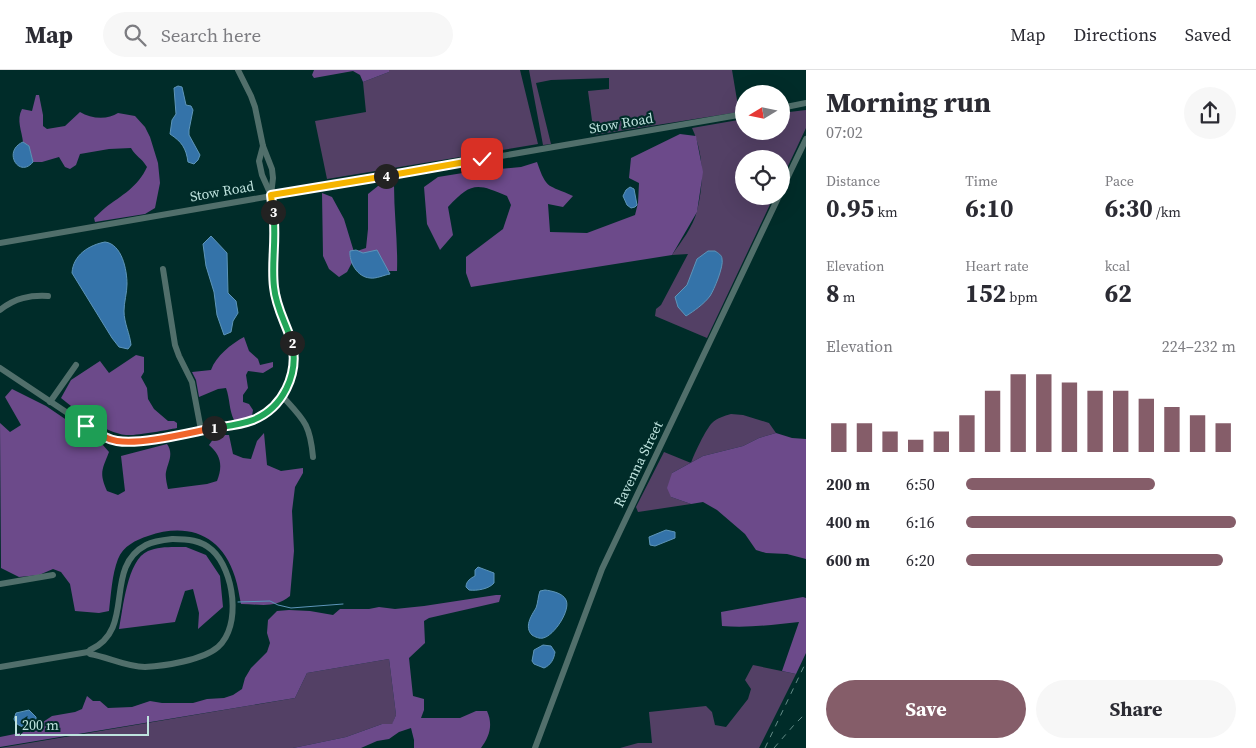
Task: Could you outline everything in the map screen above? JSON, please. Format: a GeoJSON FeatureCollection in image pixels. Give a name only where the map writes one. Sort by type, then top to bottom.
{"type":"FeatureCollection","features":[{"type":"Feature","properties":{"kind":"street"},"geometry":{"type":"LineString","coordinates":[[238,70],[255,107],[263,146],[272,169],[274,178],[271,195]]}},
{"type":"Feature","properties":{"kind":"street"},"geometry":{"type":"LineString","coordinates":[[790,107],[806,104]]}},
{"type":"Feature","properties":{"kind":"street","name":"Stow Road"},"geometry":{"type":"LineString","coordinates":[[0,242],[735,116]]}},
{"type":"Feature","properties":{"kind":"street"},"geometry":{"type":"LineString","coordinates":[[790,172],[806,139]]}},
{"type":"Feature","properties":{"kind":"street"},"geometry":{"type":"LineString","coordinates":[[0,368],[101,435],[117,441],[141,441],[237,425],[265,414],[282,397],[292,374],[294,354],[290,338],[278,310],[274,288],[273,262],[276,230],[271,195],[262,175],[260,161],[263,146]]}},
{"type":"Feature","properties":{"kind":"street","name":"Ravenna Street"},"geometry":{"type":"LineString","coordinates":[[535,748],[602,569],[775,205]]}},
{"type":"Feature","properties":{"kind":"street"},"geometry":{"type":"LineString","coordinates":[[163,269],[175,344],[178,356],[192,382],[201,430]]}},
{"type":"Feature","properties":{"kind":"street"},"geometry":{"type":"LineString","coordinates":[[0,310],[17,299],[33,295],[48,296]]}},
{"type":"Feature","properties":{"kind":"street"},"geometry":{"type":"LineString","coordinates":[[50,402],[76,365]]}},
{"type":"Feature","properties":{"kind":"street"},"geometry":{"type":"LineString","coordinates":[[282,397],[302,417],[308,431],[313,457]]}},
{"type":"Feature","properties":{"kind":"street"},"geometry":{"type":"LineString","coordinates":[[0,667],[88,652],[105,640],[113,628],[117,614],[123,574],[140,549],[154,542],[185,539],[204,544],[218,556],[228,578],[232,615],[231,625],[227,634],[216,648],[206,655],[195,659],[146,666],[126,664],[88,652]]}},
{"type":"Feature","properties":{"kind":"street"},"geometry":{"type":"LineString","coordinates":[[0,584],[53,575]]}},
{"type":"Feature","properties":{"kind":"shaded area"},"geometry":{"type":"Polygon","coordinates":[[[314,70],[389,70],[389,72],[363,82],[360,75],[353,71],[314,78],[312,75],[314,70]]]}},
{"type":"Feature","properties":{"kind":"shaded area"},"geometry":{"type":"Polygon","coordinates":[[[389,70],[520,70],[538,144],[327,179],[315,121],[366,112],[363,82],[389,72],[389,70]]]}},
{"type":"Feature","properties":{"kind":"shaded area"},"geometry":{"type":"Polygon","coordinates":[[[529,70],[732,70],[735,88],[735,113],[594,135],[588,91],[609,89],[609,78],[551,80],[536,83],[551,144],[543,145],[529,70]]]}},
{"type":"Feature","properties":{"kind":"shaded area"},"geometry":{"type":"Polygon","coordinates":[[[36,95],[39,95],[43,126],[47,129],[65,126],[80,112],[99,118],[109,117],[118,113],[135,116],[145,127],[150,137],[158,163],[160,183],[155,208],[145,214],[95,222],[94,218],[134,185],[147,167],[131,148],[109,149],[80,154],[76,165],[70,169],[65,167],[59,157],[42,162],[33,162],[29,146],[23,142],[19,117],[22,109],[32,111],[36,95]]]}},
{"type":"Feature","properties":{"kind":"shaded area"},"geometry":{"type":"Polygon","coordinates":[[[806,110],[806,128],[790,162],[790,150],[735,150],[735,205],[770,205],[707,338],[655,316],[656,309],[661,305],[688,254],[672,255],[693,223],[699,201],[702,169],[699,148],[692,128],[735,121],[735,140],[790,140],[790,112],[806,110]]]}},
{"type":"Feature","properties":{"kind":"shaded area"},"geometry":{"type":"Polygon","coordinates":[[[680,134],[696,136],[703,172],[697,212],[672,255],[471,287],[466,273],[466,257],[503,229],[511,205],[507,196],[481,187],[469,189],[463,193],[448,207],[453,235],[440,250],[427,224],[424,187],[438,177],[521,167],[537,162],[543,178],[549,185],[573,196],[563,207],[548,204],[550,232],[587,233],[635,215],[639,183],[629,178],[631,158],[680,134]]]}},
{"type":"Feature","properties":{"kind":"shaded area"},"geometry":{"type":"Polygon","coordinates":[[[385,183],[394,185],[397,271],[388,271],[355,257],[347,272],[339,277],[329,269],[323,256],[322,193],[332,197],[344,219],[354,252],[366,248],[368,194],[385,183]]]}},
{"type":"Feature","properties":{"kind":"shaded area"},"geometry":{"type":"Polygon","coordinates":[[[244,337],[249,351],[258,359],[260,365],[273,362],[273,367],[263,373],[248,371],[246,375],[248,388],[243,395],[243,402],[249,404],[253,410],[252,416],[243,420],[234,420],[226,388],[218,389],[199,397],[196,380],[192,372],[211,370],[216,360],[225,351],[244,337]]]}},
{"type":"Feature","properties":{"kind":"shaded area"},"geometry":{"type":"Polygon","coordinates":[[[136,355],[144,357],[144,372],[141,377],[147,388],[148,399],[154,409],[168,421],[177,423],[177,428],[136,435],[118,433],[100,426],[61,398],[71,380],[100,361],[109,373],[136,355]]]}},
{"type":"Feature","properties":{"kind":"shaded area"},"geometry":{"type":"Polygon","coordinates":[[[12,389],[46,406],[102,444],[109,452],[102,472],[103,480],[107,491],[118,495],[125,491],[121,456],[167,444],[170,451],[166,474],[168,489],[207,484],[217,481],[220,470],[220,461],[209,445],[216,435],[229,435],[233,454],[251,459],[257,441],[264,433],[267,465],[281,471],[303,468],[303,473],[295,487],[292,511],[294,551],[290,596],[278,603],[272,604],[241,604],[235,577],[222,551],[202,536],[190,532],[163,532],[148,536],[130,544],[123,550],[116,565],[109,611],[99,613],[75,611],[70,584],[61,572],[53,569],[39,575],[19,577],[1,568],[0,423],[10,432],[21,425],[5,397],[12,389]]]}},
{"type":"Feature","properties":{"kind":"shaded area"},"geometry":{"type":"Polygon","coordinates":[[[731,414],[743,415],[769,423],[776,433],[759,438],[743,446],[703,456],[691,462],[709,426],[723,416],[731,414]]]}},
{"type":"Feature","properties":{"kind":"shaded area"},"geometry":{"type":"Polygon","coordinates":[[[776,433],[792,438],[806,439],[806,559],[787,554],[766,553],[756,550],[745,534],[717,510],[703,502],[691,504],[671,497],[667,488],[672,473],[703,456],[743,446],[759,438],[776,433]]]}},
{"type":"Feature","properties":{"kind":"shaded area"},"geometry":{"type":"Polygon","coordinates":[[[664,452],[691,463],[672,473],[671,497],[691,504],[638,512],[636,507],[664,452]]]}},
{"type":"Feature","properties":{"kind":"shaded area"},"geometry":{"type":"Polygon","coordinates":[[[186,547],[206,555],[220,576],[223,607],[198,629],[199,613],[193,589],[185,591],[175,622],[119,629],[127,586],[135,564],[141,556],[157,548],[186,547]]]}},
{"type":"Feature","properties":{"kind":"shaded area"},"geometry":{"type":"Polygon","coordinates":[[[501,595],[499,602],[429,618],[424,621],[425,643],[409,658],[413,696],[424,699],[424,710],[421,718],[460,718],[476,711],[487,711],[490,730],[481,748],[414,748],[411,728],[399,732],[389,739],[377,741],[361,748],[293,748],[346,737],[382,724],[392,724],[396,715],[389,659],[307,673],[295,698],[0,747],[0,737],[20,733],[52,716],[82,709],[87,696],[93,701],[100,701],[108,708],[132,707],[150,701],[193,703],[233,695],[242,689],[245,678],[251,668],[267,652],[270,643],[267,633],[268,620],[277,611],[310,611],[333,615],[340,609],[379,607],[395,609],[501,595]]]}},
{"type":"Feature","properties":{"kind":"shaded area"},"geometry":{"type":"Polygon","coordinates":[[[806,598],[806,653],[796,674],[782,671],[799,622],[732,627],[722,626],[721,612],[806,598]]]}},
{"type":"Feature","properties":{"kind":"shaded area"},"geometry":{"type":"Polygon","coordinates":[[[389,659],[396,715],[392,725],[382,724],[346,737],[293,748],[0,748],[295,698],[307,673],[389,659]]]}},
{"type":"Feature","properties":{"kind":"shaded area"},"geometry":{"type":"Polygon","coordinates":[[[753,665],[796,674],[759,748],[620,748],[638,743],[652,743],[649,712],[706,706],[712,712],[715,725],[726,727],[748,699],[751,689],[745,680],[753,665]]]}},
{"type":"Feature","properties":{"kind":"water"},"geometry":{"type":"Polygon","coordinates":[[[182,87],[186,105],[191,106],[193,110],[189,135],[200,155],[194,164],[188,162],[183,146],[170,134],[172,120],[176,114],[174,88],[182,87]]]}},
{"type":"Feature","properties":{"kind":"water"},"geometry":{"type":"Polygon","coordinates":[[[23,142],[29,146],[33,162],[23,167],[18,166],[13,157],[17,146],[23,142]]]}},
{"type":"Feature","properties":{"kind":"water"},"geometry":{"type":"Polygon","coordinates":[[[630,187],[634,189],[637,205],[631,208],[627,205],[623,196],[630,187]]]}},
{"type":"Feature","properties":{"kind":"water"},"geometry":{"type":"Polygon","coordinates":[[[211,236],[227,253],[228,293],[236,301],[238,313],[233,321],[231,332],[224,335],[217,315],[214,292],[206,266],[203,244],[211,236]]]}},
{"type":"Feature","properties":{"kind":"water"},"geometry":{"type":"Polygon","coordinates":[[[105,242],[116,247],[125,265],[127,284],[124,315],[131,345],[128,349],[119,347],[112,338],[72,273],[75,261],[83,252],[88,248],[105,242]]]}},
{"type":"Feature","properties":{"kind":"water"},"geometry":{"type":"Polygon","coordinates":[[[356,250],[363,253],[377,250],[390,274],[372,278],[361,275],[355,268],[350,255],[350,251],[356,250]]]}},
{"type":"Feature","properties":{"kind":"water"},"geometry":{"type":"Polygon","coordinates":[[[708,251],[715,251],[720,254],[722,267],[708,299],[686,316],[678,307],[675,297],[687,285],[697,259],[708,251]]]}},
{"type":"Feature","properties":{"kind":"water"},"geometry":{"type":"Polygon","coordinates":[[[666,530],[675,532],[675,538],[655,546],[650,545],[649,537],[666,530]]]}},
{"type":"Feature","properties":{"kind":"water"},"geometry":{"type":"Polygon","coordinates":[[[478,567],[494,573],[494,583],[483,589],[469,590],[466,587],[467,583],[475,576],[475,570],[478,567]]]}},
{"type":"Feature","properties":{"kind":"water"},"geometry":{"type":"Polygon","coordinates":[[[545,590],[560,594],[567,604],[564,616],[556,628],[552,633],[540,638],[532,635],[528,625],[536,608],[540,591],[545,590]]]}},
{"type":"Feature","properties":{"kind":"water"},"geometry":{"type":"Polygon","coordinates":[[[543,645],[551,646],[555,652],[552,662],[544,668],[534,664],[532,661],[534,650],[543,645]]]}},
{"type":"Feature","properties":{"kind":"water"},"geometry":{"type":"Polygon","coordinates":[[[29,710],[36,717],[36,724],[27,727],[18,725],[14,719],[16,713],[29,710]]]}},
{"type":"Feature","properties":{"kind":"waterway"},"geometry":{"type":"LineString","coordinates":[[238,602],[270,601],[291,608],[343,604]]}},
{"type":"Feature","properties":{"kind":"railway"},"geometry":{"type":"LineString","coordinates":[[765,748],[806,662]]}},
{"type":"Feature","properties":{"kind":"railway"},"geometry":{"type":"LineString","coordinates":[[774,748],[806,713]]}},
{"type":"Feature","properties":{"kind":"route"},"geometry":{"type":"LineString","coordinates":[[86,426],[106,438],[131,442],[237,425],[265,414],[282,397],[289,383],[294,362],[292,345],[278,310],[274,288],[273,262],[276,230],[271,195],[482,159]]}}]}
